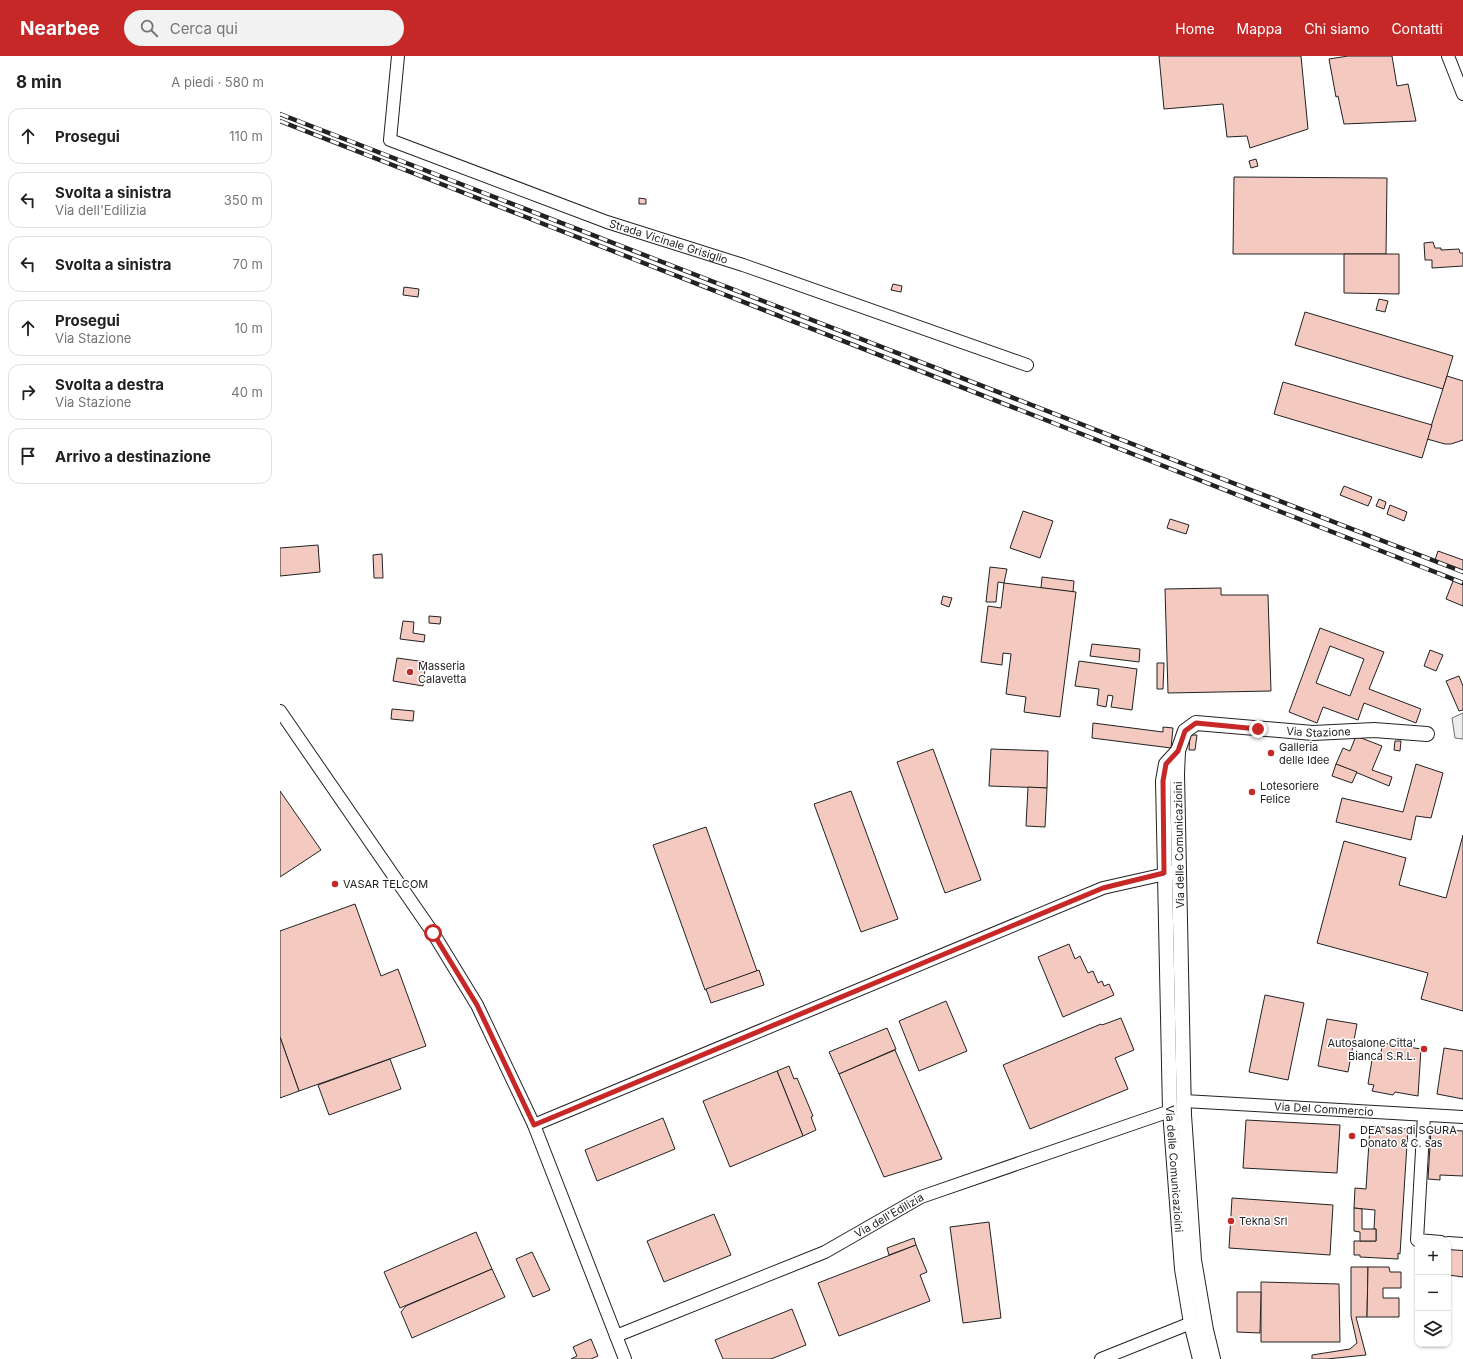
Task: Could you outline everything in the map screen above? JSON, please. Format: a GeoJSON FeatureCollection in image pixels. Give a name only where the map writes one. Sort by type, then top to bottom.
{"type":"FeatureCollection","features":[{"type":"Feature","properties":{"kind":"street","name":"Strada Vicinale Grisiglio"},"geometry":{"type":"LineString","coordinates":[[398,56],[390,140],[607,222],[743,265],[1027,365]]}},
{"type":"Feature","properties":{"kind":"street"},"geometry":{"type":"LineString","coordinates":[[1448,56],[1463,94]]}},
{"type":"Feature","properties":{"kind":"street"},"geometry":{"type":"LineString","coordinates":[[280,711],[433,933],[477,1005],[534,1125],[626,1359]]}},
{"type":"Feature","properties":{"kind":"street","name":"Via Stazione"},"geometry":{"type":"LineString","coordinates":[[1178,751],[1185,731],[1196,723],[1313,733],[1374,730],[1427,734]]}},
{"type":"Feature","properties":{"kind":"street","name":"Via delle Comunicazioini"},"geometry":{"type":"LineString","coordinates":[[1178,751],[1177,774],[1184,1100],[1194,1260],[1206,1330],[1213,1359]]}},
{"type":"Feature","properties":{"kind":"street","name":"Via delle Comunicazioini"},"geometry":{"type":"LineString","coordinates":[[1178,751],[1166,764],[1163,781],[1170,1111],[1182,1269],[1191,1323],[1200,1359]]}},
{"type":"Feature","properties":{"kind":"street"},"geometry":{"type":"LineString","coordinates":[[534,1125],[1103,888],[1164,873],[1179,871]]}},
{"type":"Feature","properties":{"kind":"street","name":"Via Del Commercio"},"geometry":{"type":"LineString","coordinates":[[1184,1100],[1463,1117]]}},
{"type":"Feature","properties":{"kind":"street","name":"Via dell'Edilizia"},"geometry":{"type":"LineString","coordinates":[[616,1336],[825,1252],[921,1197],[1170,1111]]}},
{"type":"Feature","properties":{"kind":"street"},"geometry":{"type":"LineString","coordinates":[[1417,1239],[1424,1115]]}},
{"type":"Feature","properties":{"kind":"street"},"geometry":{"type":"LineString","coordinates":[[1451,1242],[1463,1244]]}},
{"type":"Feature","properties":{"kind":"street"},"geometry":{"type":"LineString","coordinates":[[1101,1359],[1191,1323]]}},
{"type":"Feature","properties":{"kind":"shaded area"},"geometry":{"type":"Polygon","coordinates":[[[1463,713],[1463,739],[1455,738],[1452,718],[1463,713]]]}},
{"type":"Feature","properties":{"kind":"building"},"geometry":{"type":"Polygon","coordinates":[[[1159,56],[1301,56],[1308,129],[1250,148],[1247,136],[1227,137],[1223,104],[1164,109],[1159,56]]]}},
{"type":"Feature","properties":{"kind":"building"},"geometry":{"type":"Polygon","coordinates":[[[1348,56],[1392,56],[1397,86],[1408,84],[1416,121],[1344,124],[1338,96],[1336,97],[1329,59],[1348,56]]]}},
{"type":"Feature","properties":{"kind":"building"},"geometry":{"type":"Polygon","coordinates":[[[1256,159],[1258,166],[1251,168],[1249,161],[1256,159]]]}},
{"type":"Feature","properties":{"kind":"building"},"geometry":{"type":"Polygon","coordinates":[[[1234,177],[1387,178],[1386,254],[1233,254],[1234,177]]]}},
{"type":"Feature","properties":{"kind":"building"},"geometry":{"type":"Polygon","coordinates":[[[639,198],[646,199],[646,204],[639,204],[639,198]]]}},
{"type":"Feature","properties":{"kind":"building"},"geometry":{"type":"Polygon","coordinates":[[[1433,242],[1435,248],[1441,248],[1441,250],[1459,249],[1460,253],[1463,253],[1463,266],[1432,268],[1432,260],[1425,260],[1424,243],[1433,242]]]}},
{"type":"Feature","properties":{"kind":"building"},"geometry":{"type":"Polygon","coordinates":[[[1344,254],[1399,254],[1399,294],[1344,293],[1344,254]]]}},
{"type":"Feature","properties":{"kind":"building"},"geometry":{"type":"Polygon","coordinates":[[[893,284],[902,286],[901,292],[891,290],[893,284]]]}},
{"type":"Feature","properties":{"kind":"building"},"geometry":{"type":"Polygon","coordinates":[[[404,287],[419,289],[418,297],[403,295],[404,287]]]}},
{"type":"Feature","properties":{"kind":"building"},"geometry":{"type":"Polygon","coordinates":[[[1379,299],[1388,301],[1385,312],[1376,310],[1379,299]]]}},
{"type":"Feature","properties":{"kind":"building"},"geometry":{"type":"Polygon","coordinates":[[[1305,312],[1453,356],[1443,389],[1295,345],[1305,312]]]}},
{"type":"Feature","properties":{"kind":"building"},"geometry":{"type":"Polygon","coordinates":[[[1447,376],[1463,381],[1463,440],[1451,444],[1445,444],[1427,439],[1447,376]]]}},
{"type":"Feature","properties":{"kind":"building"},"geometry":{"type":"Polygon","coordinates":[[[1283,382],[1432,425],[1422,458],[1274,414],[1283,382]]]}},
{"type":"Feature","properties":{"kind":"building"},"geometry":{"type":"Polygon","coordinates":[[[1344,486],[1372,497],[1368,506],[1340,495],[1344,486]]]}},
{"type":"Feature","properties":{"kind":"building"},"geometry":{"type":"Polygon","coordinates":[[[1379,499],[1386,502],[1384,509],[1376,506],[1379,499]]]}},
{"type":"Feature","properties":{"kind":"building"},"geometry":{"type":"Polygon","coordinates":[[[1390,505],[1407,512],[1404,521],[1387,514],[1390,505]]]}},
{"type":"Feature","properties":{"kind":"building"},"geometry":{"type":"Polygon","coordinates":[[[1023,511],[1053,521],[1040,558],[1010,548],[1023,511]]]}},
{"type":"Feature","properties":{"kind":"building"},"geometry":{"type":"Polygon","coordinates":[[[1170,519],[1189,525],[1186,534],[1167,528],[1170,519]]]}},
{"type":"Feature","properties":{"kind":"building"},"geometry":{"type":"Polygon","coordinates":[[[318,545],[320,572],[280,576],[280,548],[318,545]]]}},
{"type":"Feature","properties":{"kind":"building"},"geometry":{"type":"Polygon","coordinates":[[[1438,551],[1463,560],[1463,570],[1435,560],[1438,551]]]}},
{"type":"Feature","properties":{"kind":"building"},"geometry":{"type":"Polygon","coordinates":[[[382,554],[383,578],[374,578],[373,555],[382,554]]]}},
{"type":"Feature","properties":{"kind":"building"},"geometry":{"type":"Polygon","coordinates":[[[990,567],[1007,569],[1004,583],[998,582],[996,602],[986,602],[990,567]]]}},
{"type":"Feature","properties":{"kind":"building"},"geometry":{"type":"Polygon","coordinates":[[[1042,577],[1074,581],[1073,592],[1041,588],[1042,577]]]}},
{"type":"Feature","properties":{"kind":"building"},"geometry":{"type":"Polygon","coordinates":[[[1453,581],[1463,585],[1463,606],[1446,599],[1453,581]]]}},
{"type":"Feature","properties":{"kind":"building"},"geometry":{"type":"Polygon","coordinates":[[[1004,583],[1076,592],[1060,717],[1024,712],[1026,697],[1006,694],[1011,654],[1003,653],[1002,665],[981,662],[988,606],[1001,608],[1004,583]]]}},
{"type":"Feature","properties":{"kind":"building"},"geometry":{"type":"Polygon","coordinates":[[[1221,588],[1221,595],[1268,595],[1271,691],[1168,693],[1165,589],[1221,588]]]}},
{"type":"Feature","properties":{"kind":"building"},"geometry":{"type":"Polygon","coordinates":[[[943,596],[952,598],[949,607],[941,604],[943,596]]]}},
{"type":"Feature","properties":{"kind":"building"},"geometry":{"type":"Polygon","coordinates":[[[429,616],[441,617],[440,624],[429,623],[429,616]]]}},
{"type":"Feature","properties":{"kind":"building"},"geometry":{"type":"Polygon","coordinates":[[[403,621],[414,622],[413,633],[425,635],[424,642],[400,639],[403,621]]]}},
{"type":"Feature","properties":{"kind":"building"},"geometry":{"type":"Polygon","coordinates":[[[1320,628],[1384,652],[1369,689],[1421,709],[1416,723],[1364,703],[1358,720],[1323,707],[1317,723],[1289,712],[1320,628]],[[1330,646],[1316,683],[1350,696],[1364,659],[1330,646]]]}},
{"type":"Feature","properties":{"kind":"building"},"geometry":{"type":"Polygon","coordinates":[[[1092,644],[1140,649],[1139,662],[1090,656],[1092,644]]]}},
{"type":"Feature","properties":{"kind":"building"},"geometry":{"type":"Polygon","coordinates":[[[1430,650],[1443,655],[1436,671],[1424,666],[1430,650]]]}},
{"type":"Feature","properties":{"kind":"building","name":"Masseria Calavetta"},"geometry":{"type":"Polygon","coordinates":[[[397,658],[426,662],[423,686],[393,681],[397,658]]]}},
{"type":"Feature","properties":{"kind":"building"},"geometry":{"type":"Polygon","coordinates":[[[1079,661],[1137,669],[1132,710],[1111,707],[1113,696],[1108,695],[1106,707],[1097,705],[1099,689],[1075,686],[1079,661]]]}},
{"type":"Feature","properties":{"kind":"building"},"geometry":{"type":"Polygon","coordinates":[[[1157,663],[1164,663],[1163,689],[1157,689],[1157,663]]]}},
{"type":"Feature","properties":{"kind":"building"},"geometry":{"type":"Polygon","coordinates":[[[1459,676],[1463,686],[1463,710],[1459,711],[1446,681],[1459,676]]]}},
{"type":"Feature","properties":{"kind":"building"},"geometry":{"type":"Polygon","coordinates":[[[392,709],[414,711],[413,721],[391,719],[392,709]]]}},
{"type":"Feature","properties":{"kind":"building"},"geometry":{"type":"Polygon","coordinates":[[[1093,723],[1163,732],[1163,727],[1173,728],[1171,748],[1092,738],[1093,723]]]}},
{"type":"Feature","properties":{"kind":"building"},"geometry":{"type":"Polygon","coordinates":[[[1190,735],[1197,735],[1195,750],[1189,750],[1190,735]]]}},
{"type":"Feature","properties":{"kind":"building"},"geometry":{"type":"Polygon","coordinates":[[[1356,736],[1382,746],[1372,770],[1392,777],[1389,786],[1336,764],[1343,748],[1350,751],[1356,736]]]}},
{"type":"Feature","properties":{"kind":"building"},"geometry":{"type":"Polygon","coordinates":[[[1395,741],[1401,741],[1400,751],[1394,750],[1395,741]]]}},
{"type":"Feature","properties":{"kind":"building"},"geometry":{"type":"Polygon","coordinates":[[[933,749],[981,880],[945,893],[897,762],[933,749]]]}},
{"type":"Feature","properties":{"kind":"building"},"geometry":{"type":"Polygon","coordinates":[[[991,749],[1048,751],[1047,788],[989,786],[991,749]]]}},
{"type":"Feature","properties":{"kind":"building"},"geometry":{"type":"Polygon","coordinates":[[[1336,764],[1357,772],[1352,783],[1332,776],[1336,764]]]}},
{"type":"Feature","properties":{"kind":"building"},"geometry":{"type":"Polygon","coordinates":[[[1416,764],[1443,773],[1431,818],[1416,816],[1411,840],[1336,822],[1342,798],[1403,812],[1416,764]]]}},
{"type":"Feature","properties":{"kind":"building"},"geometry":{"type":"Polygon","coordinates":[[[1028,787],[1047,788],[1045,827],[1026,826],[1028,787]]]}},
{"type":"Feature","properties":{"kind":"building"},"geometry":{"type":"Polygon","coordinates":[[[280,791],[321,850],[280,877],[280,791]]]}},
{"type":"Feature","properties":{"kind":"building"},"geometry":{"type":"Polygon","coordinates":[[[851,791],[898,919],[861,932],[814,804],[851,791]]]}},
{"type":"Feature","properties":{"kind":"building"},"geometry":{"type":"Polygon","coordinates":[[[706,827],[757,971],[705,990],[653,845],[706,827]]]}},
{"type":"Feature","properties":{"kind":"building"},"geometry":{"type":"Polygon","coordinates":[[[1463,835],[1463,1011],[1421,999],[1428,973],[1317,943],[1344,841],[1406,858],[1399,885],[1446,898],[1463,835]]]}},
{"type":"Feature","properties":{"kind":"building"},"geometry":{"type":"Polygon","coordinates":[[[355,904],[381,976],[398,969],[426,1046],[299,1091],[280,1037],[280,931],[355,904]]]}},
{"type":"Feature","properties":{"kind":"building"},"geometry":{"type":"Polygon","coordinates":[[[1069,944],[1075,959],[1080,956],[1088,973],[1093,971],[1098,983],[1102,981],[1104,986],[1109,984],[1114,995],[1063,1017],[1038,957],[1069,944]]]}},
{"type":"Feature","properties":{"kind":"building"},"geometry":{"type":"Polygon","coordinates":[[[759,970],[764,985],[711,1003],[706,989],[759,970]]]}},
{"type":"Feature","properties":{"kind":"building"},"geometry":{"type":"Polygon","coordinates":[[[1265,995],[1304,1003],[1288,1080],[1249,1072],[1265,995]]]}},
{"type":"Feature","properties":{"kind":"building"},"geometry":{"type":"Polygon","coordinates":[[[946,1001],[967,1051],[919,1071],[899,1021],[946,1001]]]}},
{"type":"Feature","properties":{"kind":"building"},"geometry":{"type":"Polygon","coordinates":[[[1121,1018],[1134,1050],[1115,1058],[1128,1089],[1030,1129],[1003,1065],[1101,1024],[1102,1025],[1121,1018]]]}},
{"type":"Feature","properties":{"kind":"building"},"geometry":{"type":"Polygon","coordinates":[[[1327,1019],[1357,1024],[1348,1072],[1318,1066],[1327,1019]]]}},
{"type":"Feature","properties":{"kind":"building"},"geometry":{"type":"Polygon","coordinates":[[[887,1028],[896,1049],[839,1074],[829,1052],[887,1028]]]}},
{"type":"Feature","properties":{"kind":"building"},"geometry":{"type":"Polygon","coordinates":[[[280,1037],[299,1091],[280,1098],[280,1037]]]}},
{"type":"Feature","properties":{"kind":"building"},"geometry":{"type":"Polygon","coordinates":[[[1383,1043],[1421,1049],[1418,1096],[1395,1092],[1393,1095],[1372,1091],[1374,1085],[1368,1084],[1373,1054],[1380,1056],[1383,1043]]]}},
{"type":"Feature","properties":{"kind":"building"},"geometry":{"type":"Polygon","coordinates":[[[1444,1048],[1463,1051],[1463,1099],[1437,1094],[1444,1048]]]}},
{"type":"Feature","properties":{"kind":"building"},"geometry":{"type":"Polygon","coordinates":[[[895,1050],[942,1159],[884,1177],[839,1074],[895,1050]]]}},
{"type":"Feature","properties":{"kind":"building"},"geometry":{"type":"Polygon","coordinates":[[[390,1059],[401,1089],[329,1115],[318,1085],[390,1059]]]}},
{"type":"Feature","properties":{"kind":"building"},"geometry":{"type":"Polygon","coordinates":[[[789,1066],[794,1079],[797,1078],[813,1116],[811,1117],[816,1130],[803,1136],[777,1071],[789,1066]]]}},
{"type":"Feature","properties":{"kind":"building"},"geometry":{"type":"Polygon","coordinates":[[[777,1071],[803,1136],[730,1167],[703,1101],[777,1071]]]}},
{"type":"Feature","properties":{"kind":"building"},"geometry":{"type":"Polygon","coordinates":[[[663,1118],[675,1149],[597,1181],[585,1150],[663,1118]]]}},
{"type":"Feature","properties":{"kind":"building"},"geometry":{"type":"Polygon","coordinates":[[[1246,1120],[1340,1125],[1337,1173],[1243,1168],[1246,1120]]]}},
{"type":"Feature","properties":{"kind":"building"},"geometry":{"type":"Polygon","coordinates":[[[1370,1126],[1408,1129],[1400,1254],[1398,1253],[1398,1259],[1360,1257],[1360,1255],[1354,1255],[1354,1241],[1376,1241],[1376,1229],[1374,1229],[1375,1210],[1354,1208],[1355,1188],[1366,1189],[1370,1126]]]}},
{"type":"Feature","properties":{"kind":"building"},"geometry":{"type":"Polygon","coordinates":[[[1431,1129],[1463,1131],[1463,1176],[1440,1175],[1440,1180],[1428,1179],[1431,1129]]]}},
{"type":"Feature","properties":{"kind":"building"},"geometry":{"type":"Polygon","coordinates":[[[1232,1198],[1333,1205],[1330,1255],[1229,1248],[1232,1198]]]}},
{"type":"Feature","properties":{"kind":"building"},"geometry":{"type":"Polygon","coordinates":[[[1354,1208],[1362,1209],[1362,1229],[1376,1229],[1376,1241],[1360,1241],[1360,1232],[1354,1231],[1354,1208]]]}},
{"type":"Feature","properties":{"kind":"building"},"geometry":{"type":"Polygon","coordinates":[[[714,1214],[731,1255],[664,1282],[647,1241],[714,1214]]]}},
{"type":"Feature","properties":{"kind":"building"},"geometry":{"type":"Polygon","coordinates":[[[989,1222],[1001,1318],[963,1323],[950,1227],[989,1222]]]}},
{"type":"Feature","properties":{"kind":"building"},"geometry":{"type":"Polygon","coordinates":[[[476,1232],[492,1269],[400,1308],[384,1272],[476,1232]]]}},
{"type":"Feature","properties":{"kind":"building"},"geometry":{"type":"Polygon","coordinates":[[[914,1238],[916,1245],[889,1255],[887,1248],[914,1238]]]}},
{"type":"Feature","properties":{"kind":"building"},"geometry":{"type":"Polygon","coordinates":[[[916,1245],[927,1272],[920,1275],[930,1301],[839,1336],[818,1283],[916,1245]]]}},
{"type":"Feature","properties":{"kind":"building"},"geometry":{"type":"Polygon","coordinates":[[[1451,1247],[1463,1249],[1463,1277],[1451,1275],[1451,1247]]]}},
{"type":"Feature","properties":{"kind":"building"},"geometry":{"type":"Polygon","coordinates":[[[532,1252],[550,1290],[533,1297],[516,1259],[532,1252]]]}},
{"type":"Feature","properties":{"kind":"building"},"geometry":{"type":"Polygon","coordinates":[[[1351,1267],[1368,1267],[1367,1317],[1356,1317],[1366,1355],[1312,1359],[1312,1355],[1350,1349],[1357,1343],[1351,1316],[1351,1267]]]}},
{"type":"Feature","properties":{"kind":"building"},"geometry":{"type":"Polygon","coordinates":[[[1368,1267],[1389,1267],[1390,1272],[1401,1272],[1401,1288],[1383,1288],[1383,1298],[1399,1298],[1399,1317],[1367,1317],[1368,1267]]]}},
{"type":"Feature","properties":{"kind":"building"},"geometry":{"type":"Polygon","coordinates":[[[492,1269],[505,1297],[412,1338],[401,1312],[406,1306],[492,1269]]]}},
{"type":"Feature","properties":{"kind":"building"},"geometry":{"type":"Polygon","coordinates":[[[1261,1282],[1339,1284],[1340,1342],[1261,1342],[1261,1282]]]}},
{"type":"Feature","properties":{"kind":"building"},"geometry":{"type":"Polygon","coordinates":[[[1237,1292],[1261,1292],[1260,1333],[1237,1332],[1237,1292]]]}},
{"type":"Feature","properties":{"kind":"building"},"geometry":{"type":"Polygon","coordinates":[[[792,1309],[806,1345],[771,1359],[723,1359],[715,1340],[792,1309]]]}},
{"type":"Feature","properties":{"kind":"building"},"geometry":{"type":"Polygon","coordinates":[[[591,1339],[598,1356],[591,1359],[571,1359],[577,1356],[573,1347],[591,1339]]]}},
{"type":"Feature","properties":{"kind":"railway"},"geometry":{"type":"LineString","coordinates":[[280,114],[1463,572]]}},
{"type":"Feature","properties":{"kind":"railway"},"geometry":{"type":"LineString","coordinates":[[280,121],[1463,583]]}},
{"type":"Feature","properties":{"kind":"place","name":"Masseria Calavetta"},"geometry":{"type":"Point","coordinates":[410,672]}},
{"type":"Feature","properties":{"kind":"place","name":"Galleria delle Idee"},"geometry":{"type":"Point","coordinates":[1271,753]}},
{"type":"Feature","properties":{"kind":"place","name":"Lotesoriere Felice"},"geometry":{"type":"Point","coordinates":[1252,792]}},
{"type":"Feature","properties":{"kind":"place","name":"VASAR TELCOM"},"geometry":{"type":"Point","coordinates":[335,884]}},
{"type":"Feature","properties":{"kind":"place","name":"Autosalone Citta' Bianca S.R.L."},"geometry":{"type":"Point","coordinates":[1424,1049]}},
{"type":"Feature","properties":{"kind":"place","name":"DEA sas di SGURA Donato & C. sas"},"geometry":{"type":"Point","coordinates":[1352,1136]}},
{"type":"Feature","properties":{"kind":"place","name":"Tekna Srl"},"geometry":{"type":"Point","coordinates":[1231,1221]}},
{"type":"Feature","properties":{"kind":"route"},"geometry":{"type":"LineString","coordinates":[[433,933],[477,1005],[534,1125],[1103,888],[1164,873],[1163,781],[1166,764],[1178,751],[1185,731],[1196,723],[1258,729]]}}]}
